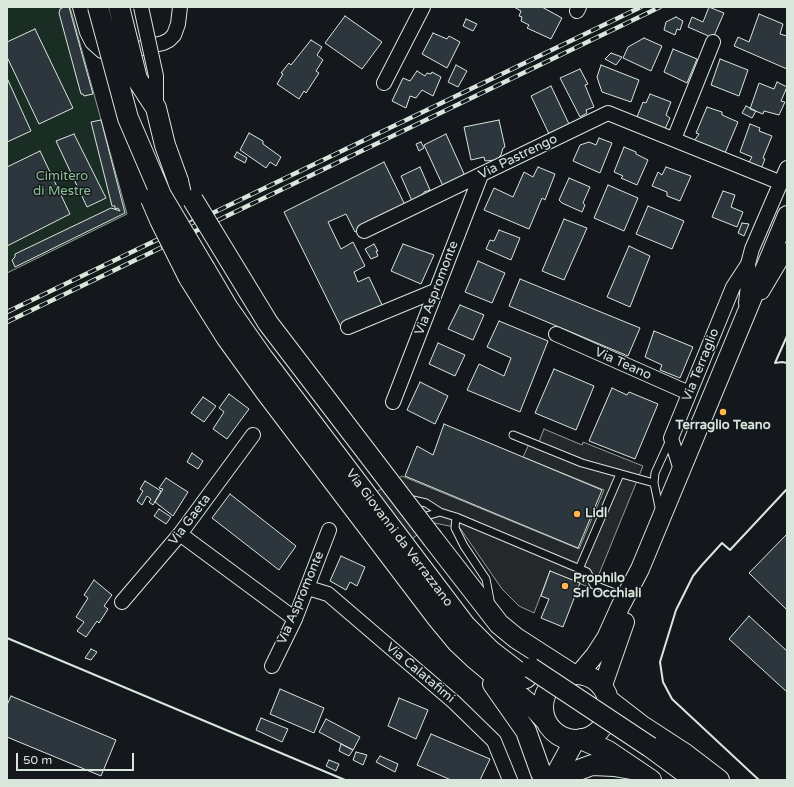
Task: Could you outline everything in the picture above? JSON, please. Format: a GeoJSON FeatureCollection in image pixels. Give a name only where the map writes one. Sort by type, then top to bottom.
{"type":"FeatureCollection","features":[{"type":"Feature","properties":{"kind":"main road"},"geometry":{"type":"LineString","coordinates":[[98,7],[128,118],[137,160],[160,220],[202,270]]}},
{"type":"Feature","properties":{"kind":"main road"},"geometry":{"type":"LineString","coordinates":[[119,7],[137,79],[156,108],[165,145],[178,182],[202,270],[226,337],[269,398],[438,619],[457,642],[474,658],[535,708],[548,724],[561,736],[578,740],[695,780]]}},
{"type":"Feature","properties":{"kind":"main road"},"geometry":{"type":"LineString","coordinates":[[128,118],[161,195],[202,270]]}},
{"type":"Feature","properties":{"kind":"main road"},"geometry":{"type":"LineString","coordinates":[[178,182],[193,200],[268,323],[499,624],[516,638],[576,674],[592,679],[605,693],[642,726],[685,754],[720,780]]}},
{"type":"Feature","properties":{"kind":"main road","name":"Via Giovanni da Verrazzano"},"geometry":{"type":"LineString","coordinates":[[202,270],[263,358],[465,625],[491,651],[519,673],[647,764]]}},
{"type":"Feature","properties":{"kind":"main road"},"geometry":{"type":"LineString","coordinates":[[474,658],[514,712],[526,731],[544,778]]}},
{"type":"Feature","properties":{"kind":"main road"},"geometry":{"type":"LineString","coordinates":[[544,778],[548,724],[543,706],[547,691],[558,680],[576,674]]}},
{"type":"Feature","properties":{"kind":"main road"},"geometry":{"type":"LineString","coordinates":[[544,778],[578,740],[593,734],[603,725],[609,708],[605,693]]}},
{"type":"Feature","properties":{"kind":"main road"},"geometry":{"type":"LineString","coordinates":[[565,780],[576,771],[592,765],[614,766],[647,764],[676,780]]}},
{"type":"Feature","properties":{"kind":"street"},"geometry":{"type":"LineString","coordinates":[[80,7],[86,32],[92,42],[102,51],[113,55],[163,43],[169,40],[174,35],[178,24],[180,7]]}},
{"type":"Feature","properties":{"kind":"street"},"geometry":{"type":"LineString","coordinates":[[142,7],[156,76],[156,108]]}},
{"type":"Feature","properties":{"kind":"street"},"geometry":{"type":"LineString","coordinates":[[384,83],[423,7]]}},
{"type":"Feature","properties":{"kind":"street"},"geometry":{"type":"LineString","coordinates":[[674,139],[713,42]]}},
{"type":"Feature","properties":{"kind":"street","name":"Via Pastrengo"},"geometry":{"type":"LineString","coordinates":[[364,231],[608,113],[774,180],[780,184]]}},
{"type":"Feature","properties":{"kind":"street","name":"Via Terraglio"},"geometry":{"type":"LineString","coordinates":[[671,438],[733,286],[748,264],[752,249],[787,168]]}},
{"type":"Feature","properties":{"kind":"street","name":"Via Aspromonte"},"geometry":{"type":"LineString","coordinates":[[393,402],[480,175]]}},
{"type":"Feature","properties":{"kind":"street","name":"Via Terraglio"},"geometry":{"type":"LineString","coordinates":[[576,674],[595,655],[606,638],[640,569],[787,215]]}},
{"type":"Feature","properties":{"kind":"street","name":"Via Terraglio"},"geometry":{"type":"LineString","coordinates":[[745,319],[787,250]]}},
{"type":"Feature","properties":{"kind":"street","name":"Via Terraglio"},"geometry":{"type":"LineString","coordinates":[[745,319],[749,276],[748,264]]}},
{"type":"Feature","properties":{"kind":"street"},"geometry":{"type":"LineString","coordinates":[[348,327],[435,291]]}},
{"type":"Feature","properties":{"kind":"street","name":"Via Teano"},"geometry":{"type":"LineString","coordinates":[[556,334],[689,393]]}},
{"type":"Feature","properties":{"kind":"street","name":"Via Gaeta"},"geometry":{"type":"LineString","coordinates":[[122,602],[180,534],[253,435]]}},
{"type":"Feature","properties":{"kind":"street"},"geometry":{"type":"LineString","coordinates":[[671,438],[681,470]]}},
{"type":"Feature","properties":{"kind":"street","name":"Via Aspromonte"},"geometry":{"type":"LineString","coordinates":[[272,666],[308,588],[329,530]]}},
{"type":"Feature","properties":{"kind":"street"},"geometry":{"type":"LineString","coordinates":[[180,534],[295,619]]}},
{"type":"Feature","properties":{"kind":"street","name":"Via Terraglio"},"geometry":{"type":"LineString","coordinates":[[605,693],[630,610],[640,569]]}},
{"type":"Feature","properties":{"kind":"street","name":"Via Calatafimi"},"geometry":{"type":"LineString","coordinates":[[308,588],[328,594],[454,702],[494,741],[510,780]]}},
{"type":"Feature","properties":{"kind":"lane"},"geometry":{"type":"LineString","coordinates":[[513,435],[582,464],[654,483]]}},
{"type":"Feature","properties":{"kind":"lane"},"geometry":{"type":"LineString","coordinates":[[662,518],[654,483],[655,472],[671,438]]}},
{"type":"Feature","properties":{"kind":"lane"},"geometry":{"type":"LineString","coordinates":[[579,569],[620,474]]}},
{"type":"Feature","properties":{"kind":"lane"},"geometry":{"type":"LineString","coordinates":[[414,500],[426,503],[440,512],[456,516],[587,572],[594,585],[625,597]]}},
{"type":"Feature","properties":{"kind":"lane"},"geometry":{"type":"LineString","coordinates":[[423,517],[440,512]]}},
{"type":"Feature","properties":{"kind":"lane"},"geometry":{"type":"LineString","coordinates":[[456,516],[455,528],[464,546],[486,580],[490,600],[486,608]]}},
{"type":"Feature","properties":{"kind":"green space","name":"Cimitero di Mestre"},"geometry":{"type":"Polygon","coordinates":[[[7,7],[70,7],[127,214],[7,273],[7,7]]]}},
{"type":"Feature","properties":{"kind":"shaded area"},"geometry":{"type":"Polygon","coordinates":[[[544,429],[582,445],[583,442],[643,466],[593,589],[550,571],[534,613],[519,606],[502,589],[460,528],[434,523],[385,558],[347,510],[402,476],[579,549],[604,490],[523,457],[530,442],[538,444],[544,429]]]}},
{"type":"Feature","properties":{"kind":"building"},"geometry":{"type":"Polygon","coordinates":[[[69,7],[93,94],[84,96],[81,94],[59,13],[60,9],[69,7]]]}},
{"type":"Feature","properties":{"kind":"building"},"geometry":{"type":"Polygon","coordinates":[[[514,7],[542,7],[562,18],[551,39],[527,28],[529,25],[521,21],[522,17],[519,16],[521,11],[514,7]]]}},
{"type":"Feature","properties":{"kind":"building"},"geometry":{"type":"Polygon","coordinates":[[[709,7],[724,13],[713,38],[688,27],[692,17],[703,22],[709,7]]]}},
{"type":"Feature","properties":{"kind":"building"},"geometry":{"type":"Polygon","coordinates":[[[759,14],[783,24],[780,34],[787,36],[787,69],[734,46],[738,37],[749,42],[759,14]]]}},
{"type":"Feature","properties":{"kind":"building"},"geometry":{"type":"Polygon","coordinates":[[[345,16],[382,42],[362,69],[325,43],[345,16]]]}},
{"type":"Feature","properties":{"kind":"building"},"geometry":{"type":"Polygon","coordinates":[[[676,17],[683,21],[680,30],[677,29],[675,35],[664,30],[666,22],[676,17]]]}},
{"type":"Feature","properties":{"kind":"building"},"geometry":{"type":"Polygon","coordinates":[[[466,19],[477,24],[473,31],[463,26],[466,19]]]}},
{"type":"Feature","properties":{"kind":"building"},"geometry":{"type":"Polygon","coordinates":[[[35,29],[73,108],[39,124],[7,57],[7,42],[35,29]]]}},
{"type":"Feature","properties":{"kind":"building"},"geometry":{"type":"Polygon","coordinates":[[[433,33],[447,39],[449,36],[460,42],[447,68],[422,54],[433,33]]]}},
{"type":"Feature","properties":{"kind":"building"},"geometry":{"type":"Polygon","coordinates":[[[644,38],[662,46],[651,71],[623,58],[628,47],[644,38]]]}},
{"type":"Feature","properties":{"kind":"building"},"geometry":{"type":"Polygon","coordinates":[[[311,40],[322,47],[317,55],[323,60],[316,71],[319,73],[306,93],[304,91],[299,99],[277,84],[283,74],[281,73],[289,63],[291,65],[311,40]]]}},
{"type":"Feature","properties":{"kind":"building"},"geometry":{"type":"Polygon","coordinates":[[[673,49],[697,59],[687,83],[664,72],[673,49]]]}},
{"type":"Feature","properties":{"kind":"building"},"geometry":{"type":"Polygon","coordinates":[[[611,53],[622,57],[616,65],[605,59],[611,53]]]}},
{"type":"Feature","properties":{"kind":"building"},"geometry":{"type":"Polygon","coordinates":[[[720,59],[748,70],[739,96],[711,85],[720,59]]]}},
{"type":"Feature","properties":{"kind":"building"},"geometry":{"type":"Polygon","coordinates":[[[456,65],[467,71],[458,87],[448,82],[456,65]]]}},
{"type":"Feature","properties":{"kind":"building"},"geometry":{"type":"Polygon","coordinates":[[[601,65],[639,80],[631,102],[602,92],[597,77],[601,65]]]}},
{"type":"Feature","properties":{"kind":"building"},"geometry":{"type":"Polygon","coordinates":[[[580,69],[588,84],[585,85],[594,107],[586,110],[587,113],[580,117],[560,78],[580,69]]]}},
{"type":"Feature","properties":{"kind":"building"},"geometry":{"type":"Polygon","coordinates":[[[417,71],[425,76],[427,73],[431,74],[432,72],[441,77],[433,96],[422,90],[416,98],[410,96],[406,108],[392,101],[403,78],[410,81],[417,71]]]}},
{"type":"Feature","properties":{"kind":"building"},"geometry":{"type":"Polygon","coordinates":[[[7,78],[31,131],[7,142],[7,78]]]}},
{"type":"Feature","properties":{"kind":"building"},"geometry":{"type":"Polygon","coordinates":[[[777,82],[787,87],[781,101],[785,102],[779,115],[764,111],[763,114],[750,109],[759,83],[774,89],[777,82]]]}},
{"type":"Feature","properties":{"kind":"building"},"geometry":{"type":"Polygon","coordinates":[[[551,86],[569,124],[549,134],[531,96],[551,86]]]}},
{"type":"Feature","properties":{"kind":"building"},"geometry":{"type":"Polygon","coordinates":[[[650,94],[671,102],[666,115],[670,118],[665,129],[637,117],[643,102],[646,103],[650,94]]]}},
{"type":"Feature","properties":{"kind":"building"},"geometry":{"type":"Polygon","coordinates":[[[746,106],[756,111],[752,118],[742,113],[746,106]]]}},
{"type":"Feature","properties":{"kind":"building"},"geometry":{"type":"Polygon","coordinates":[[[707,107],[722,112],[722,115],[738,122],[725,153],[694,141],[699,134],[696,133],[707,107]]]}},
{"type":"Feature","properties":{"kind":"building"},"geometry":{"type":"Polygon","coordinates":[[[101,120],[125,213],[15,267],[12,260],[15,257],[15,254],[111,208],[120,211],[118,208],[115,209],[115,206],[112,206],[91,122],[101,120]]]}},
{"type":"Feature","properties":{"kind":"building"},"geometry":{"type":"Polygon","coordinates":[[[499,120],[505,147],[503,148],[501,155],[496,160],[485,161],[484,157],[471,160],[464,127],[499,120]]]}},
{"type":"Feature","properties":{"kind":"building"},"geometry":{"type":"Polygon","coordinates":[[[750,124],[760,128],[759,131],[772,136],[763,158],[765,159],[761,169],[748,164],[752,157],[740,152],[750,124]]]}},
{"type":"Feature","properties":{"kind":"building"},"geometry":{"type":"Polygon","coordinates":[[[249,133],[263,141],[263,144],[281,157],[276,166],[270,162],[266,168],[240,150],[249,133]]]}},
{"type":"Feature","properties":{"kind":"building"},"geometry":{"type":"Polygon","coordinates":[[[74,134],[106,198],[87,207],[56,141],[74,134]]]}},
{"type":"Feature","properties":{"kind":"building"},"geometry":{"type":"Polygon","coordinates":[[[446,134],[465,176],[443,186],[424,145],[446,134]]]}},
{"type":"Feature","properties":{"kind":"building"},"geometry":{"type":"Polygon","coordinates":[[[599,138],[612,143],[600,173],[573,161],[580,145],[589,142],[596,145],[599,138]]]}},
{"type":"Feature","properties":{"kind":"building"},"geometry":{"type":"Polygon","coordinates":[[[421,142],[424,148],[419,151],[416,144],[421,142]]]}},
{"type":"Feature","properties":{"kind":"building"},"geometry":{"type":"Polygon","coordinates":[[[624,147],[636,152],[636,154],[648,160],[637,185],[621,178],[623,176],[614,172],[624,147]]]}},
{"type":"Feature","properties":{"kind":"building"},"geometry":{"type":"Polygon","coordinates":[[[40,151],[70,214],[7,246],[7,167],[40,151]]]}},
{"type":"Feature","properties":{"kind":"building"},"geometry":{"type":"Polygon","coordinates":[[[237,152],[247,158],[245,163],[234,157],[237,152]]]}},
{"type":"Feature","properties":{"kind":"building"},"geometry":{"type":"Polygon","coordinates":[[[384,162],[406,207],[355,232],[346,214],[328,222],[341,249],[353,242],[365,266],[354,272],[358,282],[369,277],[383,307],[341,327],[284,212],[384,162]]]}},
{"type":"Feature","properties":{"kind":"building"},"geometry":{"type":"Polygon","coordinates":[[[420,167],[430,190],[424,192],[412,201],[401,176],[420,167]]]}},
{"type":"Feature","properties":{"kind":"building"},"geometry":{"type":"Polygon","coordinates":[[[538,167],[555,174],[545,200],[542,198],[529,229],[484,210],[494,188],[513,197],[524,172],[533,177],[538,167]]]}},
{"type":"Feature","properties":{"kind":"building"},"geometry":{"type":"Polygon","coordinates":[[[666,167],[691,176],[680,201],[667,196],[667,192],[652,186],[658,172],[662,175],[666,167]]]}},
{"type":"Feature","properties":{"kind":"building"},"geometry":{"type":"Polygon","coordinates":[[[569,178],[590,187],[583,203],[585,205],[582,212],[562,203],[559,200],[569,178]]]}},
{"type":"Feature","properties":{"kind":"building"},"geometry":{"type":"Polygon","coordinates":[[[608,185],[638,198],[624,231],[594,218],[608,185]]]}},
{"type":"Feature","properties":{"kind":"building"},"geometry":{"type":"Polygon","coordinates":[[[723,191],[735,195],[731,207],[743,212],[737,227],[712,217],[723,191]]]}},
{"type":"Feature","properties":{"kind":"building"},"geometry":{"type":"Polygon","coordinates":[[[648,206],[684,221],[672,249],[636,234],[648,206]]]}},
{"type":"Feature","properties":{"kind":"building"},"geometry":{"type":"Polygon","coordinates":[[[564,219],[587,228],[564,280],[542,271],[564,219]]]}},
{"type":"Feature","properties":{"kind":"building"},"geometry":{"type":"Polygon","coordinates":[[[742,223],[749,224],[744,236],[738,233],[742,223]]]}},
{"type":"Feature","properties":{"kind":"building"},"geometry":{"type":"Polygon","coordinates":[[[499,230],[520,238],[511,260],[486,249],[490,240],[494,241],[499,230]]]}},
{"type":"Feature","properties":{"kind":"building"},"geometry":{"type":"Polygon","coordinates":[[[374,244],[378,251],[376,251],[378,256],[371,259],[365,249],[374,244]]]}},
{"type":"Feature","properties":{"kind":"building"},"geometry":{"type":"Polygon","coordinates":[[[403,244],[434,255],[421,284],[391,271],[403,244]]]}},
{"type":"Feature","properties":{"kind":"building"},"geometry":{"type":"Polygon","coordinates":[[[629,246],[650,256],[630,307],[607,297],[629,246]]]}},
{"type":"Feature","properties":{"kind":"building"},"geometry":{"type":"Polygon","coordinates":[[[478,261],[505,273],[492,303],[465,292],[478,261]]]}},
{"type":"Feature","properties":{"kind":"building"},"geometry":{"type":"Polygon","coordinates":[[[520,279],[640,328],[628,356],[509,306],[520,279]]]}},
{"type":"Feature","properties":{"kind":"building"},"geometry":{"type":"Polygon","coordinates":[[[460,305],[484,315],[473,340],[448,329],[460,305]]]}},
{"type":"Feature","properties":{"kind":"building"},"geometry":{"type":"Polygon","coordinates":[[[499,321],[548,341],[520,412],[467,390],[479,364],[504,376],[511,358],[487,347],[499,321]]]}},
{"type":"Feature","properties":{"kind":"building"},"geometry":{"type":"Polygon","coordinates":[[[654,331],[693,347],[680,378],[660,370],[662,365],[645,357],[654,331]]]}},
{"type":"Feature","properties":{"kind":"building"},"geometry":{"type":"Polygon","coordinates":[[[438,343],[465,355],[455,376],[429,364],[438,343]]]}},
{"type":"Feature","properties":{"kind":"building"},"geometry":{"type":"Polygon","coordinates":[[[554,369],[594,386],[576,430],[535,413],[554,369]]]}},
{"type":"Feature","properties":{"kind":"building"},"geometry":{"type":"Polygon","coordinates":[[[420,382],[448,396],[435,424],[407,410],[420,382]]]}},
{"type":"Feature","properties":{"kind":"building"},"geometry":{"type":"Polygon","coordinates":[[[612,388],[627,395],[629,392],[658,404],[635,459],[589,441],[612,388]]]}},
{"type":"Feature","properties":{"kind":"building"},"geometry":{"type":"Polygon","coordinates":[[[229,394],[249,409],[227,439],[213,429],[224,412],[219,408],[229,394]]]}},
{"type":"Feature","properties":{"kind":"building"},"geometry":{"type":"Polygon","coordinates":[[[203,397],[216,406],[204,422],[191,413],[203,397]]]}},
{"type":"Feature","properties":{"kind":"building"},"geometry":{"type":"Polygon","coordinates":[[[444,424],[602,490],[578,548],[405,476],[417,446],[433,455],[444,424]]]}},
{"type":"Feature","properties":{"kind":"building"},"geometry":{"type":"Polygon","coordinates":[[[192,453],[203,461],[198,469],[187,462],[192,453]]]}},
{"type":"Feature","properties":{"kind":"building"},"geometry":{"type":"Polygon","coordinates":[[[166,478],[188,492],[173,516],[155,502],[163,489],[159,488],[166,478]]]}},
{"type":"Feature","properties":{"kind":"building"},"geometry":{"type":"Polygon","coordinates":[[[145,481],[161,491],[153,505],[149,502],[151,499],[147,496],[142,505],[137,501],[143,491],[140,489],[145,481]]]}},
{"type":"Feature","properties":{"kind":"building"},"geometry":{"type":"Polygon","coordinates":[[[230,494],[296,546],[279,570],[212,518],[230,494]]]}},
{"type":"Feature","properties":{"kind":"building"},"geometry":{"type":"Polygon","coordinates":[[[159,509],[171,517],[166,524],[154,516],[159,509]]]}},
{"type":"Feature","properties":{"kind":"building"},"geometry":{"type":"Polygon","coordinates":[[[787,534],[787,610],[749,573],[787,534]]]}},
{"type":"Feature","properties":{"kind":"building"},"geometry":{"type":"Polygon","coordinates":[[[341,556],[365,567],[357,586],[350,582],[346,590],[330,581],[341,556]]]}},
{"type":"Feature","properties":{"kind":"building"},"geometry":{"type":"Polygon","coordinates":[[[550,571],[580,583],[563,627],[541,618],[549,599],[541,596],[550,571]]]}},
{"type":"Feature","properties":{"kind":"building"},"geometry":{"type":"Polygon","coordinates":[[[94,580],[112,595],[104,606],[108,609],[99,623],[97,621],[86,637],[77,631],[84,622],[76,617],[88,598],[84,595],[94,580]]]}},
{"type":"Feature","properties":{"kind":"building"},"geometry":{"type":"Polygon","coordinates":[[[749,616],[787,651],[787,692],[729,639],[749,616]]]}},
{"type":"Feature","properties":{"kind":"building"},"geometry":{"type":"Polygon","coordinates":[[[91,649],[97,652],[91,660],[85,658],[91,649]]]}},
{"type":"Feature","properties":{"kind":"building"},"geometry":{"type":"Polygon","coordinates":[[[280,689],[324,708],[314,733],[270,714],[280,689]]]}},
{"type":"Feature","properties":{"kind":"building"},"geometry":{"type":"Polygon","coordinates":[[[11,696],[116,740],[101,776],[7,737],[7,705],[11,696]]]}},
{"type":"Feature","properties":{"kind":"building"},"geometry":{"type":"Polygon","coordinates":[[[399,698],[428,710],[416,739],[388,726],[399,698]]]}},
{"type":"Feature","properties":{"kind":"building"},"geometry":{"type":"Polygon","coordinates":[[[261,718],[288,729],[282,742],[256,730],[261,718]]]}},
{"type":"Feature","properties":{"kind":"building"},"geometry":{"type":"Polygon","coordinates":[[[326,719],[360,737],[353,750],[319,732],[326,719]]]}},
{"type":"Feature","properties":{"kind":"building"},"geometry":{"type":"Polygon","coordinates":[[[431,734],[490,759],[480,780],[451,780],[417,765],[431,734]]]}},
{"type":"Feature","properties":{"kind":"building"},"geometry":{"type":"Polygon","coordinates":[[[341,744],[353,750],[349,756],[339,751],[341,744]]]}},
{"type":"Feature","properties":{"kind":"building"},"geometry":{"type":"Polygon","coordinates":[[[356,752],[367,755],[363,765],[353,760],[356,752]]]}},
{"type":"Feature","properties":{"kind":"building"},"geometry":{"type":"Polygon","coordinates":[[[380,756],[398,764],[395,772],[376,762],[380,756]]]}},
{"type":"Feature","properties":{"kind":"building"},"geometry":{"type":"Polygon","coordinates":[[[329,760],[339,764],[336,771],[326,766],[329,760]]]}},
{"type":"Feature","properties":{"kind":"railway"},"geometry":{"type":"LineString","coordinates":[[7,312],[641,7]]}},
{"type":"Feature","properties":{"kind":"railway"},"geometry":{"type":"LineString","coordinates":[[7,322],[660,7]]}},
{"type":"Feature","properties":{"kind":"wall"},"geometry":{"type":"LineString","coordinates":[[787,336],[775,363],[787,363]]}},
{"type":"Feature","properties":{"kind":"wall"},"geometry":{"type":"LineString","coordinates":[[759,780],[672,699],[663,682],[660,662],[676,610],[693,576],[722,543],[730,550],[787,489]]}},
{"type":"Feature","properties":{"kind":"wall"},"geometry":{"type":"LineString","coordinates":[[7,638],[345,780]]}},
{"type":"Feature","properties":{"kind":"place","name":"Terraglio Teano"},"geometry":{"type":"Point","coordinates":[723,412]}},
{"type":"Feature","properties":{"kind":"place","name":"Lidl"},"geometry":{"type":"Point","coordinates":[577,514]}},
{"type":"Feature","properties":{"kind":"place","name":"Prophilo Srl Occhiali"},"geometry":{"type":"Point","coordinates":[565,586]}}]}
